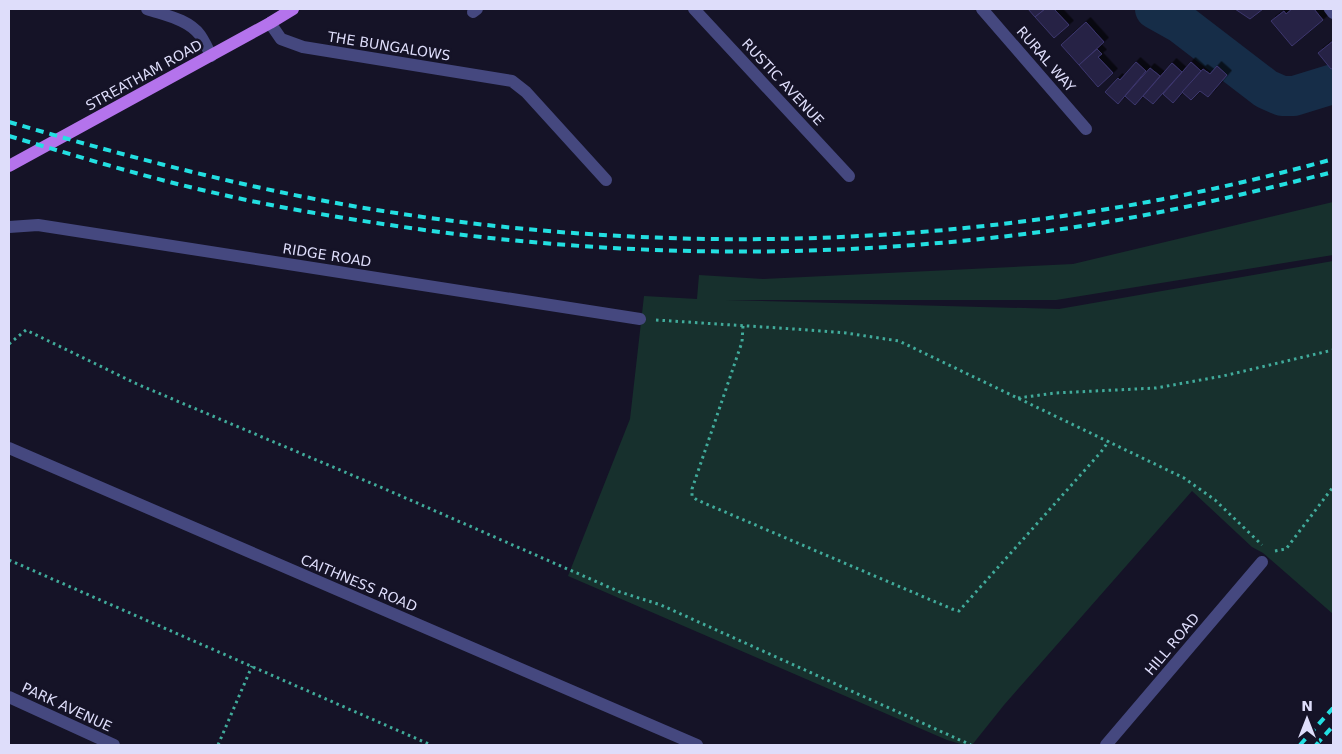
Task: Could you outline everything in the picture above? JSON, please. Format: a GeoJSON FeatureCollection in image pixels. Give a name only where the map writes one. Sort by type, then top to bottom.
{"type":"FeatureCollection","features":[{"type":"Feature","properties":{"kind":"main road","name":"STREATHAM ROAD"},"geometry":{"type":"LineString","coordinates":[[9,166],[293,9]]}},
{"type":"Feature","properties":{"kind":"street"},"geometry":{"type":"LineString","coordinates":[[147,9],[163,11],[192,27],[199,33],[211,56]]}},
{"type":"Feature","properties":{"kind":"street","name":"RUSTIC AVENUE"},"geometry":{"type":"LineString","coordinates":[[694,9],[849,176]]}},
{"type":"Feature","properties":{"kind":"street","name":"RURAL WAY"},"geometry":{"type":"LineString","coordinates":[[982,9],[1086,129]]}},
{"type":"Feature","properties":{"kind":"street"},"geometry":{"type":"LineString","coordinates":[[1330,9],[1333,13]]}},
{"type":"Feature","properties":{"kind":"street","name":"THE BUNGALOWS"},"geometry":{"type":"LineString","coordinates":[[270,23],[282,39],[303,47],[512,82],[526,92],[606,180]]}},
{"type":"Feature","properties":{"kind":"street","name":"RIDGE ROAD"},"geometry":{"type":"LineString","coordinates":[[9,227],[38,225],[640,319]]}},
{"type":"Feature","properties":{"kind":"street","name":"CAITHNESS ROAD"},"geometry":{"type":"LineString","coordinates":[[9,448],[697,745]]}},
{"type":"Feature","properties":{"kind":"street","name":"HILL ROAD"},"geometry":{"type":"LineString","coordinates":[[1106,745],[1265,557]]}},
{"type":"Feature","properties":{"kind":"street","name":"PARK AVENUE"},"geometry":{"type":"LineString","coordinates":[[9,697],[114,745]]}},
{"type":"Feature","properties":{"kind":"path"},"geometry":{"type":"LineString","coordinates":[[640,319],[846,334],[899,341],[1184,478],[1216,500],[1265,557],[1286,549],[1333,487]]}},
{"type":"Feature","properties":{"kind":"path"},"geometry":{"type":"LineString","coordinates":[[742,326],[742,342],[692,489],[692,496],[697,500],[952,609],[959,611],[1109,441]]}},
{"type":"Feature","properties":{"kind":"path"},"geometry":{"type":"LineString","coordinates":[[9,344],[26,330],[137,384],[392,492],[620,592],[661,605],[971,745]]}},
{"type":"Feature","properties":{"kind":"path"},"geometry":{"type":"LineString","coordinates":[[1018,398],[1055,393],[1156,388],[1223,376],[1333,350]]}},
{"type":"Feature","properties":{"kind":"path"},"geometry":{"type":"LineString","coordinates":[[9,560],[431,745]]}},
{"type":"Feature","properties":{"kind":"path"},"geometry":{"type":"LineString","coordinates":[[218,745],[252,666]]}},
{"type":"Feature","properties":{"kind":"green space"},"geometry":{"type":"Polygon","coordinates":[[[1333,202],[1333,255],[1056,300],[726,300],[1059,309],[1333,261],[1333,614],[1263,553],[1252,547],[1192,491],[1004,705],[972,745],[964,745],[947,740],[568,576],[630,419],[644,296],[697,299],[699,275],[763,279],[1073,264],[1333,202]]]}},
{"type":"Feature","properties":{"kind":"building"},"geometry":{"type":"Polygon","coordinates":[[[1028,9],[1045,9],[1035,17],[1028,9]]]}},
{"type":"Feature","properties":{"kind":"building"},"geometry":{"type":"Polygon","coordinates":[[[1045,9],[1054,9],[1069,25],[1054,38],[1035,17],[1045,9]]]}},
{"type":"Feature","properties":{"kind":"building"},"geometry":{"type":"Polygon","coordinates":[[[1235,9],[1263,9],[1250,19],[1235,9]]]}},
{"type":"Feature","properties":{"kind":"building"},"geometry":{"type":"Polygon","coordinates":[[[1292,9],[1314,9],[1323,20],[1292,46],[1271,21],[1284,11],[1286,14],[1292,9]]]}},
{"type":"Feature","properties":{"kind":"building"},"geometry":{"type":"Polygon","coordinates":[[[1086,22],[1104,42],[1079,65],[1061,45],[1086,22]]]}},
{"type":"Feature","properties":{"kind":"building"},"geometry":{"type":"Polygon","coordinates":[[[1333,41],[1333,68],[1331,69],[1318,53],[1333,41]]]}},
{"type":"Feature","properties":{"kind":"building"},"geometry":{"type":"Polygon","coordinates":[[[1097,49],[1102,54],[1098,57],[1113,73],[1098,87],[1079,65],[1097,49]]]}},
{"type":"Feature","properties":{"kind":"building"},"geometry":{"type":"Polygon","coordinates":[[[1136,62],[1146,71],[1118,104],[1105,92],[1118,78],[1120,80],[1136,62]]]}},
{"type":"Feature","properties":{"kind":"building"},"geometry":{"type":"Polygon","coordinates":[[[1191,62],[1201,71],[1173,103],[1163,94],[1191,62]]]}},
{"type":"Feature","properties":{"kind":"building"},"geometry":{"type":"Polygon","coordinates":[[[1172,63],[1182,72],[1153,104],[1143,96],[1172,63]]]}},
{"type":"Feature","properties":{"kind":"building"},"geometry":{"type":"Polygon","coordinates":[[[1217,66],[1227,75],[1208,97],[1200,91],[1191,100],[1182,92],[1203,69],[1210,74],[1217,66]]]}},
{"type":"Feature","properties":{"kind":"building"},"geometry":{"type":"Polygon","coordinates":[[[1150,68],[1160,76],[1135,105],[1125,96],[1150,68]]]}},
{"type":"Feature","properties":{"kind":"waterway"},"geometry":{"type":"LineString","coordinates":[[1155,9],[1180,23],[1266,89],[1282,96],[1294,96],[1333,84]]}},
{"type":"Feature","properties":{"kind":"railway"},"geometry":{"type":"LineString","coordinates":[[9,122],[241,184],[336,203],[502,227],[621,236],[741,239],[861,236],[980,226],[1099,210],[1217,188],[1333,159]]}},
{"type":"Feature","properties":{"kind":"railway"},"geometry":{"type":"LineString","coordinates":[[9,136],[170,182],[303,211],[383,224],[469,236],[555,244],[726,252],[897,246],[983,239],[1069,228],[1136,217],[1235,196],[1333,172]]}},
{"type":"Feature","properties":{"kind":"railway"},"geometry":{"type":"LineString","coordinates":[[1300,745],[1333,708]]}},
{"type":"Feature","properties":{"kind":"railway"},"geometry":{"type":"LineString","coordinates":[[1316,745],[1333,726]]}}]}
